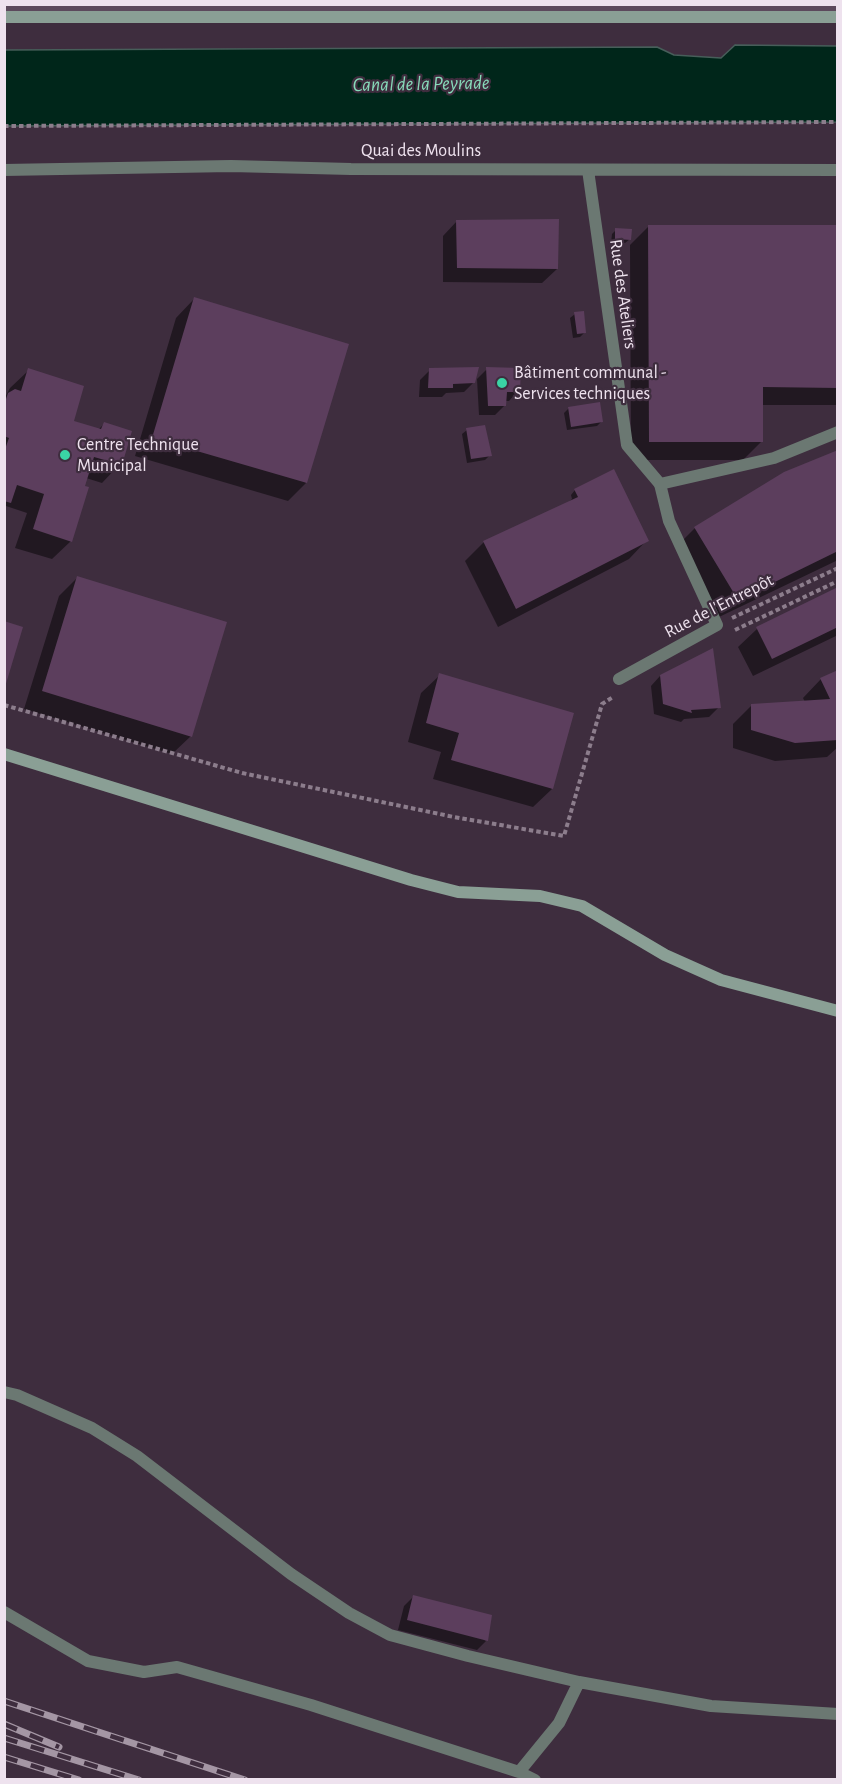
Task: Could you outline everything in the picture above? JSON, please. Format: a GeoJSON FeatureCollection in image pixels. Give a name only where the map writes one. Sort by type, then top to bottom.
{"type":"FeatureCollection","features":[{"type":"Feature","properties":{"kind":"street"},"geometry":{"type":"LineString","coordinates":[[4,17],[837,17]]}},
{"type":"Feature","properties":{"kind":"street","name":"Quai des Moulins"},"geometry":{"type":"LineString","coordinates":[[4,170],[231,166],[351,169],[837,170]]}},
{"type":"Feature","properties":{"kind":"street","name":"Rue des Ateliers"},"geometry":{"type":"LineString","coordinates":[[588,170],[627,445],[660,484],[669,521],[717,625]]}},
{"type":"Feature","properties":{"kind":"street"},"geometry":{"type":"LineString","coordinates":[[660,484],[774,458],[837,432]]}},
{"type":"Feature","properties":{"kind":"street","name":"Rue de l'Entrepôt"},"geometry":{"type":"LineString","coordinates":[[619,679],[717,625]]}},
{"type":"Feature","properties":{"kind":"street"},"geometry":{"type":"LineString","coordinates":[[4,754],[411,880],[458,892],[540,896],[582,906],[665,955],[721,980],[837,1011]]}},
{"type":"Feature","properties":{"kind":"street"},"geometry":{"type":"LineString","coordinates":[[4,1392],[17,1395],[92,1428],[128,1451],[291,1574],[349,1613],[390,1635],[579,1682],[711,1706],[837,1714]]}},
{"type":"Feature","properties":{"kind":"street"},"geometry":{"type":"LineString","coordinates":[[4,1612],[88,1661],[144,1672],[177,1667],[311,1704],[535,1779]]}},
{"type":"Feature","properties":{"kind":"street"},"geometry":{"type":"LineString","coordinates":[[519,1772],[559,1723],[579,1682]]}},
{"type":"Feature","properties":{"kind":"path","name":"Quai des Moulins"},"geometry":{"type":"LineString","coordinates":[[4,126],[837,122]]}},
{"type":"Feature","properties":{"kind":"path","name":"Rue de l'Entrepôt"},"geometry":{"type":"LineString","coordinates":[[717,625],[837,568]]}},
{"type":"Feature","properties":{"kind":"path"},"geometry":{"type":"LineString","coordinates":[[732,632],[837,581]]}},
{"type":"Feature","properties":{"kind":"path"},"geometry":{"type":"LineString","coordinates":[[4,705],[242,773],[454,817],[564,836],[602,704],[622,693]]}},
{"type":"Feature","properties":{"kind":"shaded area"},"geometry":{"type":"Polygon","coordinates":[[[5,4],[838,5],[837,11],[5,11],[5,4]]]}},
{"type":"Feature","properties":{"kind":"water","name":"Canal de la Peyrade"},"geometry":{"type":"Polygon","coordinates":[[[735,45],[837,46],[837,122],[5,126],[5,50],[657,47],[674,55],[721,58],[735,45]]]}},
{"type":"Feature","properties":{"kind":"building"},"geometry":{"type":"Polygon","coordinates":[[[559,219],[558,269],[457,268],[456,220],[559,219]]]}},
{"type":"Feature","properties":{"kind":"building"},"geometry":{"type":"Polygon","coordinates":[[[648,225],[838,225],[838,388],[763,387],[763,442],[649,442],[648,225]]]}},
{"type":"Feature","properties":{"kind":"building"},"geometry":{"type":"Polygon","coordinates":[[[615,228],[632,229],[631,240],[615,239],[615,228]]]}},
{"type":"Feature","properties":{"kind":"building"},"geometry":{"type":"Polygon","coordinates":[[[194,297],[349,344],[307,483],[152,438],[194,297]]]}},
{"type":"Feature","properties":{"kind":"building"},"geometry":{"type":"Polygon","coordinates":[[[584,311],[586,333],[577,334],[574,312],[584,311]]]}},
{"type":"Feature","properties":{"kind":"building"},"geometry":{"type":"Polygon","coordinates":[[[479,367],[475,383],[453,384],[453,388],[428,388],[429,368],[479,367]]]}},
{"type":"Feature","properties":{"kind":"building"},"geometry":{"type":"Polygon","coordinates":[[[486,367],[521,368],[520,392],[507,392],[506,406],[488,406],[486,367]]]}},
{"type":"Feature","properties":{"kind":"building","name":"Centre Technique Municipal"},"geometry":{"type":"Polygon","coordinates":[[[28,368],[84,386],[74,421],[101,429],[104,422],[132,431],[122,465],[94,457],[85,486],[89,487],[72,542],[33,529],[44,494],[17,485],[11,503],[4,501],[4,452],[9,438],[4,436],[4,398],[6,399],[8,393],[15,389],[21,391],[28,368]]]}},
{"type":"Feature","properties":{"kind":"building"},"geometry":{"type":"Polygon","coordinates":[[[600,402],[603,422],[571,427],[568,407],[600,402]]]}},
{"type":"Feature","properties":{"kind":"building"},"geometry":{"type":"Polygon","coordinates":[[[485,425],[492,456],[471,459],[466,428],[485,425]]]}},
{"type":"Feature","properties":{"kind":"building"},"geometry":{"type":"Polygon","coordinates":[[[838,450],[838,551],[738,600],[694,527],[784,472],[838,450]]]}},
{"type":"Feature","properties":{"kind":"building"},"geometry":{"type":"Polygon","coordinates":[[[614,469],[649,541],[516,609],[483,541],[578,497],[574,489],[614,469]]]}},
{"type":"Feature","properties":{"kind":"building"},"geometry":{"type":"Polygon","coordinates":[[[77,576],[227,622],[192,737],[42,691],[77,576]]]}},
{"type":"Feature","properties":{"kind":"building"},"geometry":{"type":"Polygon","coordinates":[[[838,587],[838,627],[772,659],[756,627],[838,587]]]}},
{"type":"Feature","properties":{"kind":"building"},"geometry":{"type":"Polygon","coordinates":[[[4,621],[23,627],[5,687],[4,687],[4,621]]]}},
{"type":"Feature","properties":{"kind":"building"},"geometry":{"type":"Polygon","coordinates":[[[713,648],[721,708],[691,710],[692,713],[663,704],[660,675],[713,648]]]}},
{"type":"Feature","properties":{"kind":"building"},"geometry":{"type":"Polygon","coordinates":[[[838,670],[838,740],[795,743],[751,730],[751,704],[830,699],[820,678],[838,670]]]}},
{"type":"Feature","properties":{"kind":"building"},"geometry":{"type":"Polygon","coordinates":[[[439,673],[574,713],[553,789],[451,760],[459,733],[426,723],[439,673]]]}},
{"type":"Feature","properties":{"kind":"building"},"geometry":{"type":"Polygon","coordinates":[[[413,1595],[492,1615],[488,1641],[407,1620],[413,1595]]]}},
{"type":"Feature","properties":{"kind":"railway"},"geometry":{"type":"LineString","coordinates":[[4,1701],[245,1780]]}},
{"type":"Feature","properties":{"kind":"railway"},"geometry":{"type":"LineString","coordinates":[[4,1724],[59,1747]]}},
{"type":"Feature","properties":{"kind":"railway"},"geometry":{"type":"LineString","coordinates":[[4,1738],[139,1780]]}},
{"type":"Feature","properties":{"kind":"railway"},"geometry":{"type":"LineString","coordinates":[[4,1757],[79,1780]]}},
{"type":"Feature","properties":{"kind":"place","name":"Bâtiment communal - Services techniques"},"geometry":{"type":"Point","coordinates":[502,383]}},
{"type":"Feature","properties":{"kind":"place","name":"Centre Technique Municipal"},"geometry":{"type":"Point","coordinates":[65,455]}}]}
